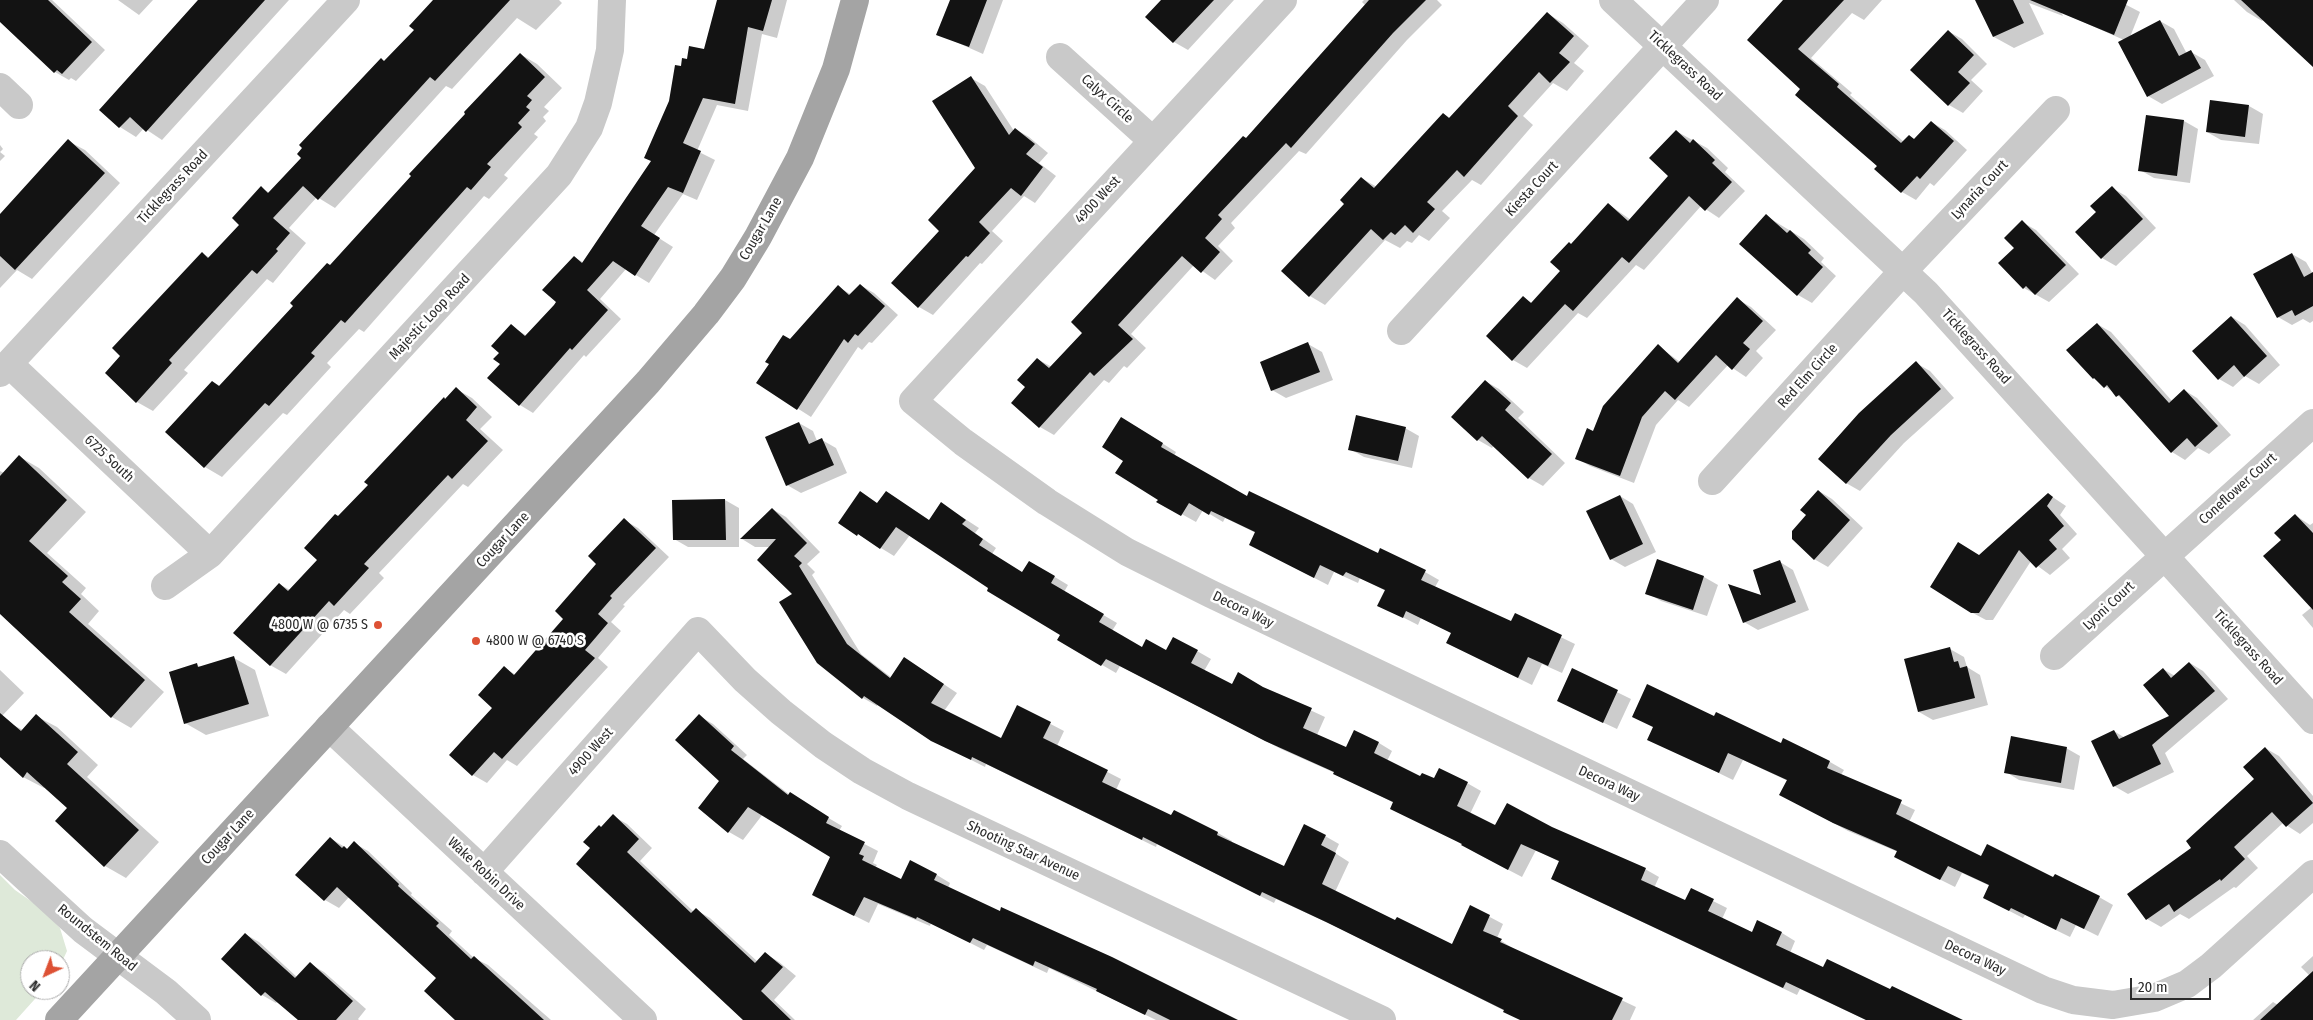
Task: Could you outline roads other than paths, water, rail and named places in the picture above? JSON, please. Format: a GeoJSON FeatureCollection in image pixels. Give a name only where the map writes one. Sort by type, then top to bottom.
{"type":"FeatureCollection","features":[{"type":"Feature","properties":{"kind":"main road","name":"Cougar Lane"},"geometry":{"type":"LineString","coordinates":[[59,1020],[678,349],[733,278],[780,198],[800,158],[836,69],[855,0]]}},
{"type":"Feature","properties":{"kind":"street","name":"Ticklegrass Road"},"geometry":{"type":"LineString","coordinates":[[4,369],[346,0]]}},
{"type":"Feature","properties":{"kind":"street","name":"Majestic Loop Road"},"geometry":{"type":"LineString","coordinates":[[165,586],[210,554],[559,175],[588,128],[598,103],[610,50],[612,0]]}},
{"type":"Feature","properties":{"kind":"street","name":"4900 West"},"geometry":{"type":"LineString","coordinates":[[913,400],[1283,0]]}},
{"type":"Feature","properties":{"kind":"street","name":"Ticklegrass Road"},"geometry":{"type":"LineString","coordinates":[[1613,0],[1904,270],[2313,720]]}},
{"type":"Feature","properties":{"kind":"street","name":"Kiesta Court"},"geometry":{"type":"LineString","coordinates":[[1401,331],[1705,0]]}},
{"type":"Feature","properties":{"kind":"street","name":"Calyx Circle"},"geometry":{"type":"LineString","coordinates":[[1060,57],[1153,141]]}},
{"type":"Feature","properties":{"kind":"street","name":"Lynaria Court"},"geometry":{"type":"LineString","coordinates":[[1904,270],[2056,110]]}},
{"type":"Feature","properties":{"kind":"street","name":"Red Elm Circle"},"geometry":{"type":"LineString","coordinates":[[1712,481],[1904,270]]}},
{"type":"Feature","properties":{"kind":"street","name":"6725 South"},"geometry":{"type":"LineString","coordinates":[[4,369],[210,554]]}},
{"type":"Feature","properties":{"kind":"street","name":"Decora Way"},"geometry":{"type":"LineString","coordinates":[[913,400],[963,442],[1047,502],[1127,552],[1211,594],[2044,990],[2073,1000],[2113,1005],[2154,998],[2187,984],[2211,966],[2313,874]]}},
{"type":"Feature","properties":{"kind":"street","name":"Coneflower Court"},"geometry":{"type":"LineString","coordinates":[[2164,555],[2313,423]]}},
{"type":"Feature","properties":{"kind":"street","name":"Lyoni Court"},"geometry":{"type":"LineString","coordinates":[[2054,656],[2164,555]]}},
{"type":"Feature","properties":{"kind":"street","name":"4900 West"},"geometry":{"type":"LineString","coordinates":[[484,872],[698,631]]}},
{"type":"Feature","properties":{"kind":"street","name":"Shooting Star Avenue"},"geometry":{"type":"LineString","coordinates":[[698,631],[745,680],[781,712],[823,745],[862,770],[908,796],[1382,1020]]}},
{"type":"Feature","properties":{"kind":"street","name":"Wake Robin Drive"},"geometry":{"type":"LineString","coordinates":[[329,728],[484,872],[628,1015]]}},
{"type":"Feature","properties":{"kind":"street","name":"Roundstem Road"},"geometry":{"type":"LineString","coordinates":[[0,854],[83,930],[166,992],[197,1020]]}},
{"type":"Feature","properties":{"kind":"place","name":"4800 W @ 6735 S"},"geometry":{"type":"Point","coordinates":[378,625]}},
{"type":"Feature","properties":{"kind":"place","name":"4800 W @ 6740 S"},"geometry":{"type":"Point","coordinates":[476,641]}}]}
